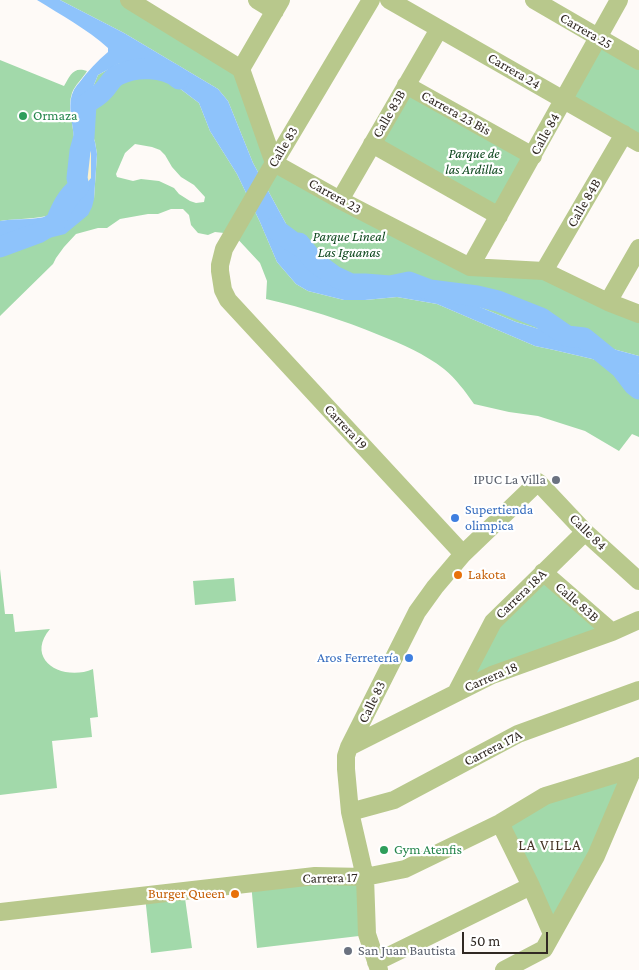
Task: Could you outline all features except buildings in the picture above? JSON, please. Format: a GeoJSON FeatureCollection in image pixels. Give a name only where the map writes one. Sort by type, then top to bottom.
{"type":"FeatureCollection","features":[{"type":"Feature","properties":{"kind":"street"},"geometry":{"type":"LineString","coordinates":[[129,0],[241,69],[271,168]]}},
{"type":"Feature","properties":{"kind":"street"},"geometry":{"type":"LineString","coordinates":[[241,69],[278,5],[257,0]]}},
{"type":"Feature","properties":{"kind":"street","name":"Calle 83"},"geometry":{"type":"LineString","coordinates":[[228,300],[221,280],[220,265],[224,249],[371,0]]}},
{"type":"Feature","properties":{"kind":"street","name":"Carrera 24"},"geometry":{"type":"LineString","coordinates":[[389,0],[639,143]]}},
{"type":"Feature","properties":{"kind":"street","name":"Carrera 25"},"geometry":{"type":"LineString","coordinates":[[534,0],[639,61]]}},
{"type":"Feature","properties":{"kind":"street","name":"Calle 84"},"geometry":{"type":"LineString","coordinates":[[470,267],[619,0]]}},
{"type":"Feature","properties":{"kind":"street","name":"Calle 83B"},"geometry":{"type":"LineString","coordinates":[[340,200],[439,28]]}},
{"type":"Feature","properties":{"kind":"street","name":"Carrera 23 Bis"},"geometry":{"type":"LineString","coordinates":[[406,85],[532,156]]}},
{"type":"Feature","properties":{"kind":"street","name":"Calle 84B"},"geometry":{"type":"LineString","coordinates":[[544,271],[624,134]]}},
{"type":"Feature","properties":{"kind":"street"},"geometry":{"type":"LineString","coordinates":[[372,144],[499,216]]}},
{"type":"Feature","properties":{"kind":"street","name":"Carrera 23"},"geometry":{"type":"LineString","coordinates":[[271,168],[340,200],[470,267],[544,271],[608,302],[639,314]]}},
{"type":"Feature","properties":{"kind":"street"},"geometry":{"type":"LineString","coordinates":[[608,302],[639,248]]}},
{"type":"Feature","properties":{"kind":"street","name":"Carrera 19"},"geometry":{"type":"LineString","coordinates":[[228,300],[463,554]]}},
{"type":"Feature","properties":{"kind":"street","name":"Calle 83"},"geometry":{"type":"LineString","coordinates":[[378,966],[367,934],[365,877],[350,812],[346,756],[417,612],[463,554],[538,482]]}},
{"type":"Feature","properties":{"kind":"street","name":"Calle 84"},"geometry":{"type":"LineString","coordinates":[[538,482],[586,532],[639,582]]}},
{"type":"Feature","properties":{"kind":"street","name":"Carrera 18A"},"geometry":{"type":"LineString","coordinates":[[456,693],[493,622],[586,532]]}},
{"type":"Feature","properties":{"kind":"street","name":"Calle 83B"},"geometry":{"type":"LineString","coordinates":[[543,572],[612,632]]}},
{"type":"Feature","properties":{"kind":"street","name":"Carrera 18"},"geometry":{"type":"LineString","coordinates":[[349,747],[492,675],[612,632],[639,620]]}},
{"type":"Feature","properties":{"kind":"street","name":"Carrera 17A"},"geometry":{"type":"LineString","coordinates":[[350,812],[394,800],[518,734],[639,690]]}},
{"type":"Feature","properties":{"kind":"street"},"geometry":{"type":"LineString","coordinates":[[504,970],[544,949],[596,856],[636,768]]}},
{"type":"Feature","properties":{"kind":"street","name":"Carrera 17"},"geometry":{"type":"LineString","coordinates":[[0,912],[315,876],[365,877],[405,869],[500,823],[545,796],[636,768]]}},
{"type":"Feature","properties":{"kind":"street"},"geometry":{"type":"LineString","coordinates":[[500,823],[552,934]]}},
{"type":"Feature","properties":{"kind":"street"},"geometry":{"type":"LineString","coordinates":[[378,966],[531,886]]}},
{"type":"Feature","properties":{"kind":"green space","name":"Parque Lineal Las Iguanas"},"geometry":{"type":"Polygon","coordinates":[[[60,0],[129,0],[241,69],[274,163],[470,267],[544,271],[639,314],[639,356],[516,322],[454,294],[409,282],[367,286],[351,284],[334,278],[297,244],[253,163],[228,101],[218,89],[124,33],[60,0]]]}},
{"type":"Feature","properties":{"kind":"green space"},"geometry":{"type":"Polygon","coordinates":[[[598,37],[639,61],[639,143],[564,99],[598,37]]]}},
{"type":"Feature","properties":{"kind":"green space"},"geometry":{"type":"Polygon","coordinates":[[[0,60],[64,86],[75,71],[87,71],[75,87],[71,98],[70,110],[75,146],[72,191],[64,208],[57,213],[36,218],[0,221],[0,60]]]}},
{"type":"Feature","properties":{"kind":"green space"},"geometry":{"type":"Polygon","coordinates":[[[120,63],[141,64],[154,69],[199,103],[210,131],[237,174],[277,262],[296,284],[308,291],[344,300],[397,297],[437,304],[535,346],[605,362],[639,374],[639,437],[632,434],[619,451],[585,431],[538,416],[474,404],[448,373],[413,350],[388,338],[338,319],[266,299],[267,281],[260,263],[233,234],[215,232],[208,235],[198,233],[191,225],[189,215],[183,209],[171,209],[158,214],[120,219],[107,228],[98,228],[76,234],[64,247],[53,264],[0,316],[0,244],[19,240],[94,199],[97,154],[86,115],[86,104],[98,75],[120,63]],[[135,144],[125,153],[116,174],[117,177],[133,181],[141,179],[159,181],[174,188],[179,194],[190,201],[196,203],[204,202],[205,197],[194,185],[181,177],[160,150],[135,144]]]}},
{"type":"Feature","properties":{"kind":"green space","name":"Parque de las Ardillas"},"geometry":{"type":"Polygon","coordinates":[[[406,85],[533,156],[499,216],[372,144],[406,85]]]}},
{"type":"Feature","properties":{"kind":"green space"},"geometry":{"type":"Polygon","coordinates":[[[0,569],[5,614],[13,614],[15,632],[50,629],[43,640],[42,650],[44,659],[50,666],[70,673],[93,669],[98,717],[90,718],[92,737],[52,741],[57,788],[0,795],[0,569]]]}},
{"type":"Feature","properties":{"kind":"green space"},"geometry":{"type":"Polygon","coordinates":[[[543,572],[612,632],[456,693],[476,654],[543,572]]]}},
{"type":"Feature","properties":{"kind":"green space"},"geometry":{"type":"Polygon","coordinates":[[[234,578],[236,601],[195,605],[193,581],[234,578]]]}},
{"type":"Feature","properties":{"kind":"green space"},"geometry":{"type":"Polygon","coordinates":[[[633,769],[552,934],[500,823],[633,769]]]}},
{"type":"Feature","properties":{"kind":"green space"},"geometry":{"type":"Polygon","coordinates":[[[365,877],[359,936],[257,948],[251,883],[365,877]]]}},
{"type":"Feature","properties":{"kind":"green space"},"geometry":{"type":"Polygon","coordinates":[[[184,891],[192,948],[151,953],[145,896],[184,891]]]}},
{"type":"Feature","properties":{"kind":"sand"},"geometry":{"type":"Polygon","coordinates":[[[84,137],[91,148],[91,178],[86,184],[79,187],[77,177],[84,137]]]}},
{"type":"Feature","properties":{"kind":"water"},"geometry":{"type":"Polygon","coordinates":[[[37,0],[60,0],[124,33],[218,89],[228,101],[253,163],[297,244],[334,278],[351,284],[367,286],[409,282],[432,283],[475,305],[516,322],[639,356],[639,374],[605,362],[535,346],[437,304],[397,297],[344,300],[308,291],[296,284],[277,262],[237,174],[210,131],[199,103],[154,69],[141,64],[120,63],[98,75],[86,104],[86,115],[97,154],[94,199],[88,215],[65,234],[45,239],[19,240],[0,244],[0,221],[50,216],[63,208],[68,200],[75,167],[75,146],[70,109],[71,97],[75,88],[86,74],[108,52],[108,48],[74,22],[37,0]],[[84,137],[77,170],[79,187],[86,184],[91,178],[91,148],[84,137]]]}},
{"type":"Feature","properties":{"kind":"waterway"},"geometry":{"type":"LineString","coordinates":[[0,247],[38,233],[56,222],[65,203],[79,187],[77,178],[80,151],[84,137],[86,104],[102,92],[113,78],[133,70],[150,69],[166,72],[179,79]]}},
{"type":"Feature","properties":{"kind":"waterway"},"geometry":{"type":"LineString","coordinates":[[274,228],[297,245],[299,243],[315,262],[334,276],[351,284],[390,286],[409,282],[430,290],[477,296],[498,301],[541,318],[567,336],[584,338],[621,368],[639,389]]}},
{"type":"Feature","properties":{"kind":"place","name":"Ormaza"},"geometry":{"type":"Point","coordinates":[23,116]}},
{"type":"Feature","properties":{"kind":"place","name":"IPUC La Villa"},"geometry":{"type":"Point","coordinates":[556,480]}},
{"type":"Feature","properties":{"kind":"place","name":"Supertienda olimpica"},"geometry":{"type":"Point","coordinates":[455,518]}},
{"type":"Feature","properties":{"kind":"place","name":"Lakota"},"geometry":{"type":"Point","coordinates":[458,575]}},
{"type":"Feature","properties":{"kind":"place","name":"Aros Ferretería"},"geometry":{"type":"Point","coordinates":[409,658]}},
{"type":"Feature","properties":{"kind":"place","name":"Gym Atenfis"},"geometry":{"type":"Point","coordinates":[384,850]}},
{"type":"Feature","properties":{"kind":"place","name":"Burger Queen"},"geometry":{"type":"Point","coordinates":[235,894]}},
{"type":"Feature","properties":{"kind":"place","name":"San Juan Bautista"},"geometry":{"type":"Point","coordinates":[348,951]}},
{"type":"Feature","properties":{"kind":"district","name":"LA VILLA"},"geometry":{"type":"Point","coordinates":[550,845]}}]}
